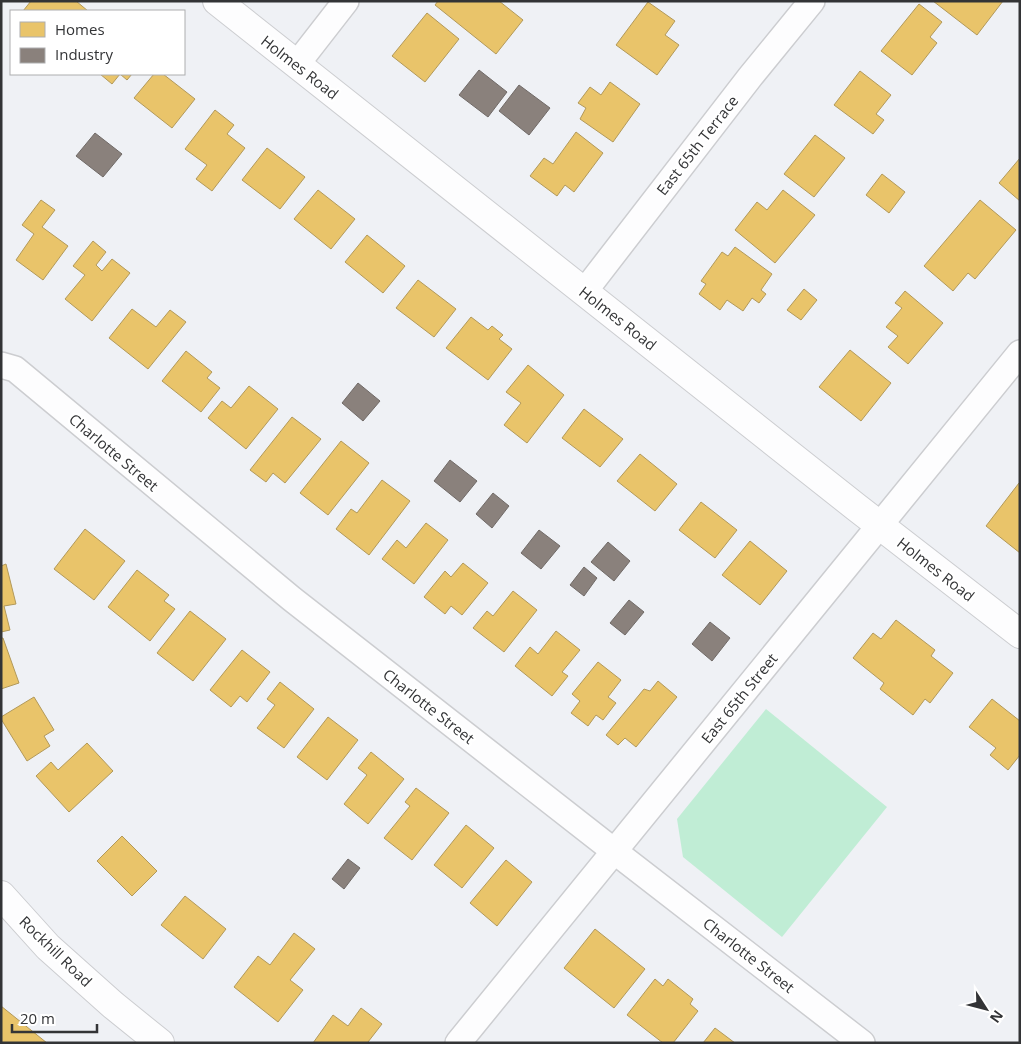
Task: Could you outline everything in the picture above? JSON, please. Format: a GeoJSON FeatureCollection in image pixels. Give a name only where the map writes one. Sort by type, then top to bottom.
{"type":"FeatureCollection","features":[{"type":"Feature","properties":{"kind":"main road","name":"Holmes Road"},"geometry":{"type":"LineString","coordinates":[[217,1],[879,525],[1020,634]]}},
{"type":"Feature","properties":{"kind":"main road","name":"Rockhill Road"},"geometry":{"type":"LineString","coordinates":[[1,895],[48,948],[160,1043]]}},
{"type":"Feature","properties":{"kind":"street"},"geometry":{"type":"LineString","coordinates":[[297,64],[346,1]]}},
{"type":"Feature","properties":{"kind":"street","name":"East 65th Terrace"},"geometry":{"type":"LineString","coordinates":[[584,292],[750,77],[812,1]]}},
{"type":"Feature","properties":{"kind":"street","name":"East 65th Street"},"geometry":{"type":"LineString","coordinates":[[458,1043],[1020,353]]}},
{"type":"Feature","properties":{"kind":"street","name":"Charlotte Street"},"geometry":{"type":"LineString","coordinates":[[1,365],[15,369],[292,599],[862,1043]]}},
{"type":"Feature","properties":{"kind":"green space"},"geometry":{"type":"Polygon","coordinates":[[[766,709],[887,807],[782,937],[683,857],[677,819],[766,709]]]}},
{"type":"Feature","properties":{"kind":"building: Homes"},"geometry":{"type":"Polygon","coordinates":[[[31,1],[76,1],[87,10],[24,10],[31,1]]]}},
{"type":"Feature","properties":{"kind":"building: Homes"},"geometry":{"type":"Polygon","coordinates":[[[438,1],[499,1],[523,20],[496,54],[435,5],[438,1]]]}},
{"type":"Feature","properties":{"kind":"building: Homes"},"geometry":{"type":"Polygon","coordinates":[[[933,1],[1003,1],[977,35],[933,1]]]}},
{"type":"Feature","properties":{"kind":"building: Homes"},"geometry":{"type":"Polygon","coordinates":[[[648,2],[675,21],[665,35],[679,45],[657,75],[616,45],[648,2]]]}},
{"type":"Feature","properties":{"kind":"building: Homes"},"geometry":{"type":"Polygon","coordinates":[[[919,4],[942,22],[930,37],[937,43],[912,75],[881,51],[919,4]]]}},
{"type":"Feature","properties":{"kind":"building: Homes"},"geometry":{"type":"Polygon","coordinates":[[[427,13],[459,39],[425,82],[392,56],[427,13]]]}},
{"type":"Feature","properties":{"kind":"building: Homes"},"geometry":{"type":"Polygon","coordinates":[[[860,71],[891,95],[876,114],[884,120],[873,134],[834,105],[860,71]]]}},
{"type":"Feature","properties":{"kind":"building: Homes"},"geometry":{"type":"Polygon","coordinates":[[[101,75],[119,75],[112,84],[101,75]]]}},
{"type":"Feature","properties":{"kind":"building: Homes"},"geometry":{"type":"Polygon","coordinates":[[[121,75],[131,75],[127,80],[121,75]]]}},
{"type":"Feature","properties":{"kind":"building: Homes"},"geometry":{"type":"Polygon","coordinates":[[[153,75],[164,75],[195,99],[172,128],[134,98],[153,75]]]}},
{"type":"Feature","properties":{"kind":"building: Homes"},"geometry":{"type":"Polygon","coordinates":[[[610,82],[640,104],[613,142],[580,119],[586,108],[578,103],[590,87],[601,95],[610,82]]]}},
{"type":"Feature","properties":{"kind":"building: Homes"},"geometry":{"type":"Polygon","coordinates":[[[215,110],[234,125],[227,134],[245,148],[212,191],[196,179],[207,165],[185,149],[215,110]]]}},
{"type":"Feature","properties":{"kind":"building: Homes"},"geometry":{"type":"Polygon","coordinates":[[[576,132],[603,153],[574,192],[565,185],[557,196],[530,176],[544,158],[553,164],[576,132]]]}},
{"type":"Feature","properties":{"kind":"building: Homes"},"geometry":{"type":"Polygon","coordinates":[[[815,135],[845,158],[814,197],[784,174],[815,135]]]}},
{"type":"Feature","properties":{"kind":"building: Homes"},"geometry":{"type":"Polygon","coordinates":[[[267,148],[305,177],[280,209],[242,180],[267,148]]]}},
{"type":"Feature","properties":{"kind":"building: Homes"},"geometry":{"type":"Polygon","coordinates":[[[1020,158],[1020,201],[999,183],[1020,158]]]}},
{"type":"Feature","properties":{"kind":"building: Homes"},"geometry":{"type":"Polygon","coordinates":[[[882,174],[905,192],[889,213],[866,195],[882,174]]]}},
{"type":"Feature","properties":{"kind":"building: Homes"},"geometry":{"type":"Polygon","coordinates":[[[318,190],[355,219],[331,249],[294,219],[318,190]]]}},
{"type":"Feature","properties":{"kind":"building: Homes"},"geometry":{"type":"Polygon","coordinates":[[[783,190],[815,215],[775,263],[735,230],[757,202],[767,210],[783,190]]]}},
{"type":"Feature","properties":{"kind":"building: Homes"},"geometry":{"type":"Polygon","coordinates":[[[41,200],[55,210],[42,227],[68,246],[43,280],[16,260],[34,234],[22,225],[41,200]]]}},
{"type":"Feature","properties":{"kind":"building: Homes"},"geometry":{"type":"Polygon","coordinates":[[[980,200],[1016,230],[975,279],[968,273],[953,291],[924,266],[980,200]]]}},
{"type":"Feature","properties":{"kind":"building: Homes"},"geometry":{"type":"Polygon","coordinates":[[[367,235],[405,266],[383,293],[345,262],[367,235]]]}},
{"type":"Feature","properties":{"kind":"building: Homes"},"geometry":{"type":"Polygon","coordinates":[[[93,241],[106,252],[96,265],[102,271],[112,259],[130,273],[92,321],[65,299],[85,275],[73,266],[93,241]]]}},
{"type":"Feature","properties":{"kind":"building: Homes"},"geometry":{"type":"Polygon","coordinates":[[[735,247],[772,274],[761,290],[766,294],[759,303],[752,298],[743,311],[727,300],[720,310],[699,294],[706,284],[701,281],[722,252],[728,256],[735,247]]]}},
{"type":"Feature","properties":{"kind":"building: Homes"},"geometry":{"type":"Polygon","coordinates":[[[418,280],[456,309],[434,337],[396,308],[418,280]]]}},
{"type":"Feature","properties":{"kind":"building: Homes"},"geometry":{"type":"Polygon","coordinates":[[[804,289],[817,300],[801,320],[787,310],[804,289]]]}},
{"type":"Feature","properties":{"kind":"building: Homes"},"geometry":{"type":"Polygon","coordinates":[[[905,291],[943,323],[908,364],[888,347],[898,336],[886,327],[902,308],[895,303],[905,291]]]}},
{"type":"Feature","properties":{"kind":"building: Homes"},"geometry":{"type":"Polygon","coordinates":[[[132,309],[156,327],[170,310],[186,322],[148,369],[109,338],[132,309]]]}},
{"type":"Feature","properties":{"kind":"building: Homes"},"geometry":{"type":"Polygon","coordinates":[[[471,317],[488,330],[492,326],[503,335],[499,339],[512,349],[488,380],[446,348],[471,317]]]}},
{"type":"Feature","properties":{"kind":"building: Homes"},"geometry":{"type":"Polygon","coordinates":[[[850,350],[891,383],[861,421],[819,387],[850,350]]]}},
{"type":"Feature","properties":{"kind":"building: Homes"},"geometry":{"type":"Polygon","coordinates":[[[186,351],[212,372],[207,378],[220,388],[201,412],[162,381],[186,351]]]}},
{"type":"Feature","properties":{"kind":"building: Homes"},"geometry":{"type":"Polygon","coordinates":[[[528,365],[564,395],[527,443],[504,425],[521,403],[506,392],[528,365]]]}},
{"type":"Feature","properties":{"kind":"building: Homes"},"geometry":{"type":"Polygon","coordinates":[[[249,386],[278,409],[246,449],[208,418],[222,401],[231,408],[249,386]]]}},
{"type":"Feature","properties":{"kind":"building: Homes"},"geometry":{"type":"Polygon","coordinates":[[[584,409],[623,439],[600,467],[562,438],[584,409]]]}},
{"type":"Feature","properties":{"kind":"building: Homes"},"geometry":{"type":"Polygon","coordinates":[[[292,417],[321,439],[285,483],[273,473],[266,482],[250,470],[292,417]]]}},
{"type":"Feature","properties":{"kind":"building: Homes"},"geometry":{"type":"Polygon","coordinates":[[[341,441],[369,463],[328,515],[300,493],[341,441]]]}},
{"type":"Feature","properties":{"kind":"building: Homes"},"geometry":{"type":"Polygon","coordinates":[[[640,454],[677,484],[655,511],[617,481],[640,454]]]}},
{"type":"Feature","properties":{"kind":"building: Homes"},"geometry":{"type":"Polygon","coordinates":[[[382,480],[410,501],[369,555],[336,529],[351,509],[357,513],[382,480]]]}},
{"type":"Feature","properties":{"kind":"building: Homes"},"geometry":{"type":"Polygon","coordinates":[[[1020,484],[1020,553],[986,526],[1020,484]]]}},
{"type":"Feature","properties":{"kind":"building: Homes"},"geometry":{"type":"Polygon","coordinates":[[[701,502],[737,530],[715,558],[679,530],[701,502]]]}},
{"type":"Feature","properties":{"kind":"building: Homes"},"geometry":{"type":"Polygon","coordinates":[[[426,523],[448,540],[414,584],[382,559],[397,540],[406,548],[426,523]]]}},
{"type":"Feature","properties":{"kind":"building: Homes"},"geometry":{"type":"Polygon","coordinates":[[[85,529],[125,561],[94,600],[54,569],[85,529]]]}},
{"type":"Feature","properties":{"kind":"building: Homes"},"geometry":{"type":"Polygon","coordinates":[[[750,541],[787,571],[760,605],[722,575],[750,541]]]}},
{"type":"Feature","properties":{"kind":"building: Homes"},"geometry":{"type":"Polygon","coordinates":[[[463,563],[488,583],[462,615],[451,606],[445,614],[424,597],[445,571],[451,577],[463,563]]]}},
{"type":"Feature","properties":{"kind":"building: Homes"},"geometry":{"type":"Polygon","coordinates":[[[6,564],[16,604],[4,606],[10,630],[1,632],[1,566],[6,564]]]}},
{"type":"Feature","properties":{"kind":"building: Homes"},"geometry":{"type":"Polygon","coordinates":[[[137,570],[169,595],[164,601],[175,609],[150,641],[108,607],[137,570]]]}},
{"type":"Feature","properties":{"kind":"building: Homes"},"geometry":{"type":"Polygon","coordinates":[[[513,591],[537,610],[504,652],[473,628],[487,611],[493,616],[513,591]]]}},
{"type":"Feature","properties":{"kind":"building: Homes"},"geometry":{"type":"Polygon","coordinates":[[[190,611],[226,639],[193,681],[157,653],[190,611]]]}},
{"type":"Feature","properties":{"kind":"building: Homes"},"geometry":{"type":"Polygon","coordinates":[[[896,620],[935,650],[931,656],[953,673],[930,703],[925,699],[913,715],[880,689],[884,683],[853,658],[873,633],[881,639],[896,620]]]}},
{"type":"Feature","properties":{"kind":"building: Homes"},"geometry":{"type":"Polygon","coordinates":[[[556,631],[580,650],[562,672],[568,676],[552,696],[515,666],[530,647],[538,654],[556,631]]]}},
{"type":"Feature","properties":{"kind":"building: Homes"},"geometry":{"type":"Polygon","coordinates":[[[1,638],[3,638],[19,683],[1,689],[1,638]]]}},
{"type":"Feature","properties":{"kind":"building: Homes"},"geometry":{"type":"Polygon","coordinates":[[[242,650],[270,672],[247,702],[240,696],[231,707],[210,690],[242,650]]]}},
{"type":"Feature","properties":{"kind":"building: Homes"},"geometry":{"type":"Polygon","coordinates":[[[598,662],[621,680],[608,697],[616,703],[603,720],[596,715],[588,726],[571,713],[580,701],[572,694],[598,662]]]}},
{"type":"Feature","properties":{"kind":"building: Homes"},"geometry":{"type":"Polygon","coordinates":[[[658,681],[677,697],[636,747],[625,738],[618,745],[606,735],[644,689],[650,691],[658,681]]]}},
{"type":"Feature","properties":{"kind":"building: Homes"},"geometry":{"type":"Polygon","coordinates":[[[280,682],[314,709],[284,748],[257,728],[275,705],[267,699],[280,682]]]}},
{"type":"Feature","properties":{"kind":"building: Homes"},"geometry":{"type":"Polygon","coordinates":[[[34,697],[54,730],[44,736],[50,746],[27,761],[1,717],[34,697]]]}},
{"type":"Feature","properties":{"kind":"building: Homes"},"geometry":{"type":"Polygon","coordinates":[[[992,699],[1020,721],[1020,755],[1008,770],[990,755],[996,748],[969,727],[992,699]]]}},
{"type":"Feature","properties":{"kind":"building: Homes"},"geometry":{"type":"Polygon","coordinates":[[[328,717],[358,740],[327,780],[297,757],[328,717]]]}},
{"type":"Feature","properties":{"kind":"building: Homes"},"geometry":{"type":"Polygon","coordinates":[[[87,743],[113,771],[69,812],[36,776],[51,762],[58,770],[87,743]]]}},
{"type":"Feature","properties":{"kind":"building: Homes"},"geometry":{"type":"Polygon","coordinates":[[[371,752],[404,779],[368,824],[344,804],[367,775],[358,768],[371,752]]]}},
{"type":"Feature","properties":{"kind":"building: Homes"},"geometry":{"type":"Polygon","coordinates":[[[416,788],[449,813],[412,860],[384,838],[410,806],[405,802],[416,788]]]}},
{"type":"Feature","properties":{"kind":"building: Homes"},"geometry":{"type":"Polygon","coordinates":[[[466,825],[494,848],[462,888],[434,865],[466,825]]]}},
{"type":"Feature","properties":{"kind":"building: Homes"},"geometry":{"type":"Polygon","coordinates":[[[122,836],[157,871],[132,896],[97,861],[122,836]]]}},
{"type":"Feature","properties":{"kind":"building: Homes"},"geometry":{"type":"Polygon","coordinates":[[[506,860],[532,882],[497,926],[470,903],[506,860]]]}},
{"type":"Feature","properties":{"kind":"building: Homes"},"geometry":{"type":"Polygon","coordinates":[[[185,896],[226,929],[203,959],[161,925],[185,896]]]}},
{"type":"Feature","properties":{"kind":"building: Homes"},"geometry":{"type":"Polygon","coordinates":[[[595,929],[645,969],[614,1008],[564,968],[595,929]]]}},
{"type":"Feature","properties":{"kind":"building: Homes"},"geometry":{"type":"Polygon","coordinates":[[[294,933],[315,949],[290,980],[303,990],[278,1022],[234,987],[258,956],[270,965],[294,933]]]}},
{"type":"Feature","properties":{"kind":"building: Homes"},"geometry":{"type":"Polygon","coordinates":[[[655,979],[663,986],[668,979],[693,999],[690,1004],[698,1011],[673,1043],[663,1043],[627,1015],[655,979]]]}},
{"type":"Feature","properties":{"kind":"building: Homes"},"geometry":{"type":"Polygon","coordinates":[[[1,1006],[47,1043],[1,1043],[1,1006]]]}},
{"type":"Feature","properties":{"kind":"building: Homes"},"geometry":{"type":"Polygon","coordinates":[[[361,1008],[382,1024],[369,1043],[313,1043],[333,1015],[348,1026],[361,1008]]]}},
{"type":"Feature","properties":{"kind":"building: Homes"},"geometry":{"type":"Polygon","coordinates":[[[715,1028],[735,1043],[703,1043],[715,1028]]]}},
{"type":"Feature","properties":{"kind":"building: Industry"},"geometry":{"type":"Polygon","coordinates":[[[479,70],[507,92],[488,117],[459,95],[479,70]]]}},
{"type":"Feature","properties":{"kind":"building: Industry"},"geometry":{"type":"Polygon","coordinates":[[[519,85],[550,108],[529,135],[499,111],[519,85]]]}},
{"type":"Feature","properties":{"kind":"building: Industry"},"geometry":{"type":"Polygon","coordinates":[[[95,133],[122,154],[103,177],[76,156],[95,133]]]}},
{"type":"Feature","properties":{"kind":"building: Industry"},"geometry":{"type":"Polygon","coordinates":[[[358,383],[380,401],[363,421],[342,403],[358,383]]]}},
{"type":"Feature","properties":{"kind":"building: Industry"},"geometry":{"type":"Polygon","coordinates":[[[450,460],[477,481],[460,502],[434,481],[450,460]]]}},
{"type":"Feature","properties":{"kind":"building: Industry"},"geometry":{"type":"Polygon","coordinates":[[[493,493],[509,506],[492,528],[476,514],[493,493]]]}},
{"type":"Feature","properties":{"kind":"building: Industry"},"geometry":{"type":"Polygon","coordinates":[[[539,530],[560,546],[541,569],[521,553],[539,530]]]}},
{"type":"Feature","properties":{"kind":"building: Industry"},"geometry":{"type":"Polygon","coordinates":[[[608,542],[630,561],[614,581],[591,562],[608,542]]]}},
{"type":"Feature","properties":{"kind":"building: Industry"},"geometry":{"type":"Polygon","coordinates":[[[584,567],[597,578],[584,596],[570,585],[584,567]]]}},
{"type":"Feature","properties":{"kind":"building: Industry"},"geometry":{"type":"Polygon","coordinates":[[[629,600],[644,612],[625,635],[610,623],[629,600]]]}},
{"type":"Feature","properties":{"kind":"building: Industry"},"geometry":{"type":"Polygon","coordinates":[[[710,622],[730,638],[712,661],[692,644],[710,622]]]}},
{"type":"Feature","properties":{"kind":"building: Industry"},"geometry":{"type":"Polygon","coordinates":[[[348,859],[360,868],[344,889],[332,879],[348,859]]]}}]}
